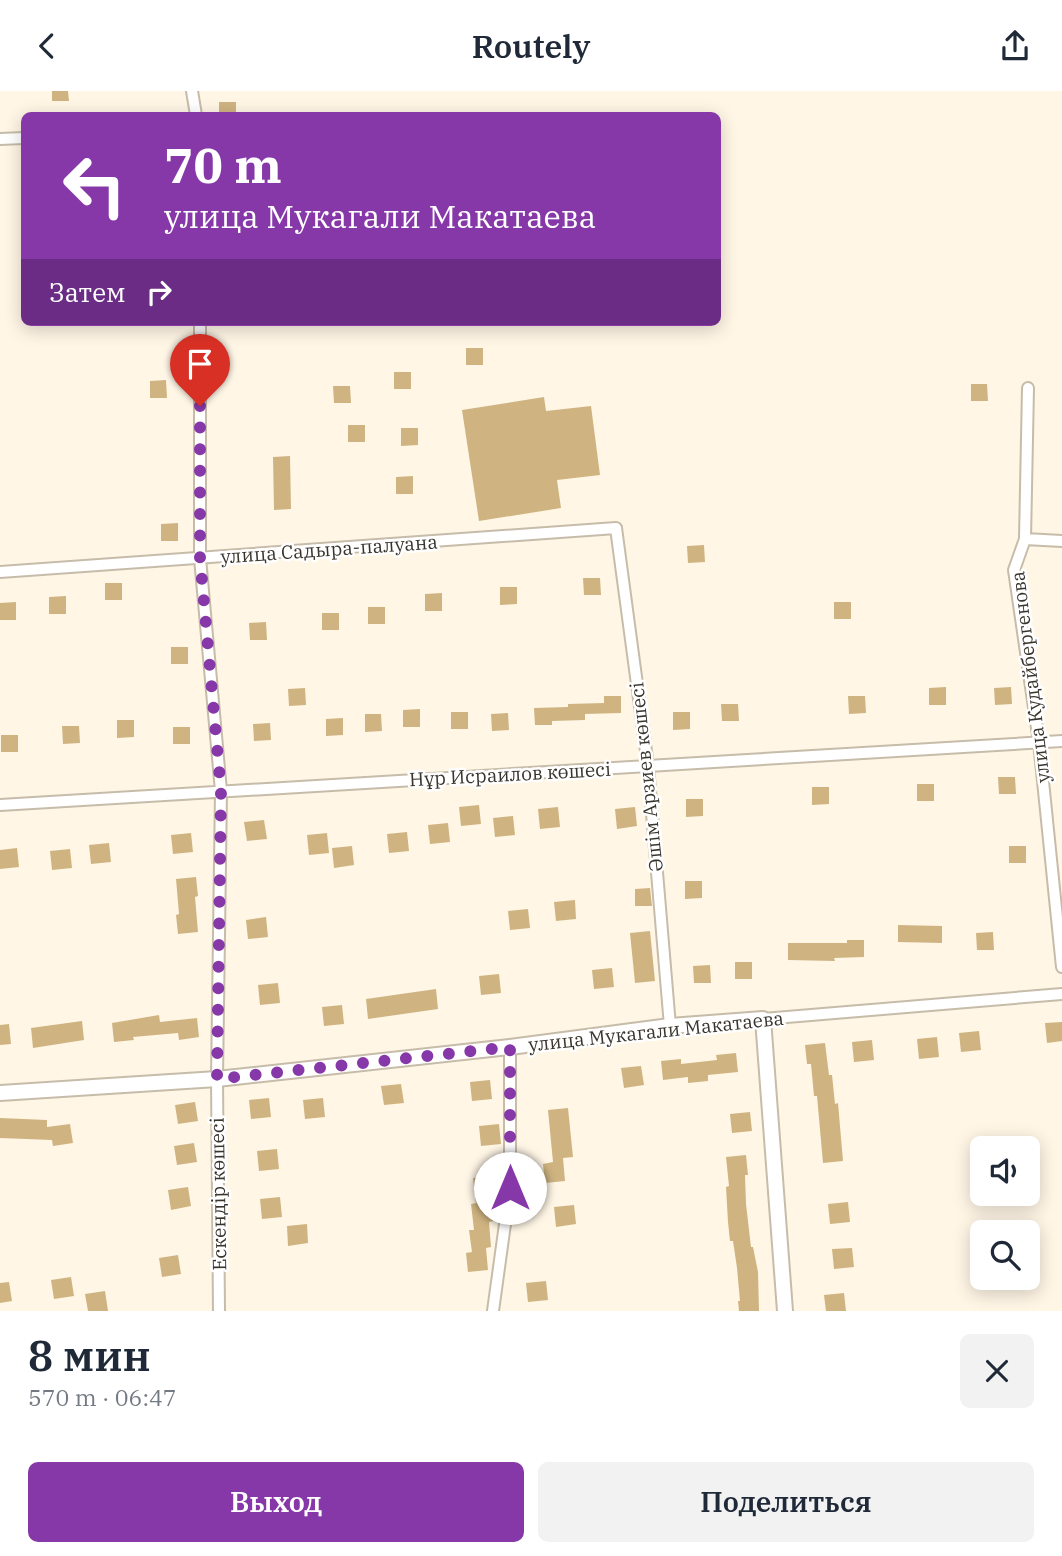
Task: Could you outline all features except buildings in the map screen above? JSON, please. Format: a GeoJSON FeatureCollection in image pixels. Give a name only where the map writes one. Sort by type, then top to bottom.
{"type":"FeatureCollection","features":[{"type":"Feature","properties":{"kind":"street"},"geometry":{"type":"LineString","coordinates":[[192,91],[196,112]]}},
{"type":"Feature","properties":{"kind":"street"},"geometry":{"type":"LineString","coordinates":[[0,139],[21,138]]}},
{"type":"Feature","properties":{"kind":"street","name":"Ескендір көшесі"},"geometry":{"type":"LineString","coordinates":[[200,326],[200,558],[221,791],[217,1079],[219,1311]]}},
{"type":"Feature","properties":{"kind":"street","name":"улица Кудайбергенова"},"geometry":{"type":"LineString","coordinates":[[1028,388],[1025,539],[1014,570],[1039,742],[1062,967]]}},
{"type":"Feature","properties":{"kind":"street","name":"улица Садыра-палуана"},"geometry":{"type":"LineString","coordinates":[[0,572],[616,529]]}},
{"type":"Feature","properties":{"kind":"street","name":"Әшім Арзиев көшесі"},"geometry":{"type":"LineString","coordinates":[[616,529],[648,766],[670,1026]]}},
{"type":"Feature","properties":{"kind":"street"},"geometry":{"type":"LineString","coordinates":[[1025,539],[1062,541]]}},
{"type":"Feature","properties":{"kind":"street","name":"Нұр Исраилов көшесі"},"geometry":{"type":"LineString","coordinates":[[0,805],[1062,741]]}},
{"type":"Feature","properties":{"kind":"street","name":"улица Мукагали Макатаева"},"geometry":{"type":"LineString","coordinates":[[0,1093],[217,1079],[510,1047],[670,1026],[1062,993]]}},
{"type":"Feature","properties":{"kind":"street"},"geometry":{"type":"LineString","coordinates":[[763,1019],[785,1311]]}},
{"type":"Feature","properties":{"kind":"street"},"geometry":{"type":"LineString","coordinates":[[493,1311],[510,1188],[510,1047]]}},
{"type":"Feature","properties":{"kind":"route"},"geometry":{"type":"LineString","coordinates":[[200,406],[200,558],[221,791],[217,1079],[510,1047],[510,1188]]}}]}
